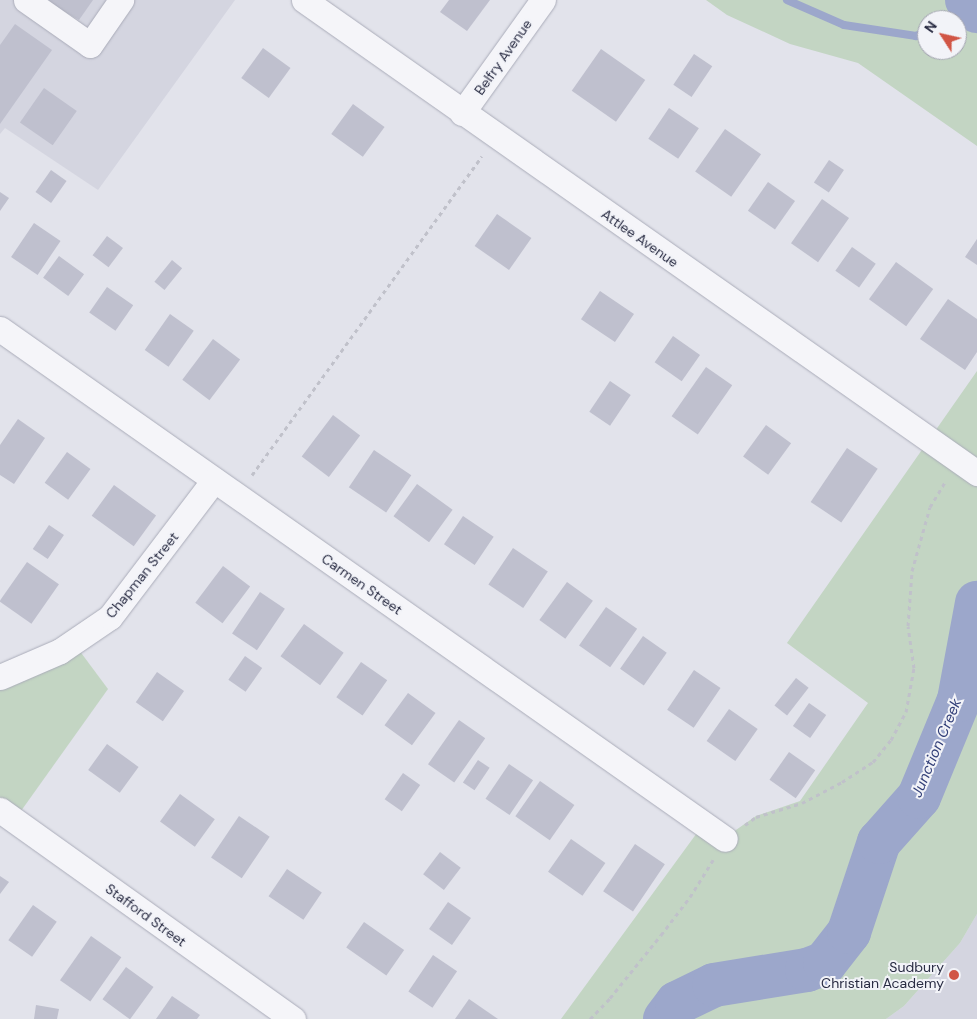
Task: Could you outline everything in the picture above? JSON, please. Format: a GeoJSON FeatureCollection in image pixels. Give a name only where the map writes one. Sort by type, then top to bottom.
{"type":"FeatureCollection","features":[{"type":"Feature","properties":{"kind":"street"},"geometry":{"type":"LineString","coordinates":[[26,0],[90,44],[121,0]]}},
{"type":"Feature","properties":{"kind":"street","name":"Attlee Avenue"},"geometry":{"type":"LineString","coordinates":[[304,0],[495,137],[967,466]]}},
{"type":"Feature","properties":{"kind":"street","name":"Belfry Avenue"},"geometry":{"type":"LineString","coordinates":[[462,113],[544,0]]}},
{"type":"Feature","properties":{"kind":"street","name":"Carmen Street"},"geometry":{"type":"LineString","coordinates":[[0,329],[725,839]]}},
{"type":"Feature","properties":{"kind":"street","name":"Chapman Street"},"geometry":{"type":"LineString","coordinates":[[0,677],[60,651],[110,617],[214,480]]}},
{"type":"Feature","properties":{"kind":"street","name":"Stafford Street"},"geometry":{"type":"LineString","coordinates":[[0,810],[293,1019]]}},
{"type":"Feature","properties":{"kind":"path"},"geometry":{"type":"LineString","coordinates":[[237,496],[495,137]]}},
{"type":"Feature","properties":{"kind":"path"},"geometry":{"type":"LineString","coordinates":[[590,1019],[610,998],[690,897],[725,839],[756,817],[802,803],[842,782],[873,762],[891,740],[906,712],[914,668],[908,626],[912,571],[930,507],[967,466]]}},
{"type":"Feature","properties":{"kind":"shaded area"},"geometry":{"type":"Polygon","coordinates":[[[0,0],[235,0],[98,190],[5,128],[0,134],[0,0]]]}},
{"type":"Feature","properties":{"kind":"shaded area","name":"Sudbury Christian Academy"},"geometry":{"type":"Polygon","coordinates":[[[977,914],[977,1019],[886,1019],[904,1006],[960,943],[977,914]]]}},
{"type":"Feature","properties":{"kind":"green space"},"geometry":{"type":"Polygon","coordinates":[[[706,0],[977,0],[977,146],[858,63],[790,44],[727,15],[706,0]]]}},
{"type":"Feature","properties":{"kind":"green space"},"geometry":{"type":"Polygon","coordinates":[[[977,371],[977,914],[960,943],[904,1006],[886,1019],[561,1019],[702,826],[723,839],[756,816],[800,801],[868,703],[787,643],[977,371]]]}},
{"type":"Feature","properties":{"kind":"green space"},"geometry":{"type":"Polygon","coordinates":[[[76,646],[108,689],[16,818],[0,807],[0,681],[76,646]]]}},
{"type":"Feature","properties":{"kind":"building"},"geometry":{"type":"Polygon","coordinates":[[[44,0],[93,0],[79,20],[44,0]]]}},
{"type":"Feature","properties":{"kind":"building"},"geometry":{"type":"Polygon","coordinates":[[[449,0],[490,0],[467,31],[440,12],[449,0]]]}},
{"type":"Feature","properties":{"kind":"building"},"geometry":{"type":"Polygon","coordinates":[[[15,24],[52,50],[0,124],[0,45],[15,24]]]}},
{"type":"Feature","properties":{"kind":"building"},"geometry":{"type":"Polygon","coordinates":[[[263,48],[291,68],[269,98],[241,78],[263,48]]]}},
{"type":"Feature","properties":{"kind":"building"},"geometry":{"type":"Polygon","coordinates":[[[601,49],[645,80],[616,122],[572,91],[601,49]]]}},
{"type":"Feature","properties":{"kind":"building"},"geometry":{"type":"Polygon","coordinates":[[[694,54],[712,66],[692,97],[673,85],[694,54]]]}},
{"type":"Feature","properties":{"kind":"building"},"geometry":{"type":"Polygon","coordinates":[[[44,88],[77,111],[53,145],[20,122],[44,88]]]}},
{"type":"Feature","properties":{"kind":"building"},"geometry":{"type":"Polygon","coordinates":[[[353,104],[385,127],[363,157],[331,134],[353,104]]]}},
{"type":"Feature","properties":{"kind":"building"},"geometry":{"type":"Polygon","coordinates":[[[669,108],[699,128],[678,159],[648,139],[669,108]]]}},
{"type":"Feature","properties":{"kind":"building"},"geometry":{"type":"Polygon","coordinates":[[[725,129],[761,154],[731,197],[695,172],[725,129]]]}},
{"type":"Feature","properties":{"kind":"building"},"geometry":{"type":"Polygon","coordinates":[[[829,160],[844,170],[829,192],[814,182],[829,160]]]}},
{"type":"Feature","properties":{"kind":"building"},"geometry":{"type":"Polygon","coordinates":[[[51,170],[67,181],[51,203],[36,192],[51,170]]]}},
{"type":"Feature","properties":{"kind":"building"},"geometry":{"type":"Polygon","coordinates":[[[768,182],[795,201],[775,230],[748,211],[768,182]]]}},
{"type":"Feature","properties":{"kind":"building"},"geometry":{"type":"Polygon","coordinates":[[[0,192],[9,198],[0,211],[0,192]]]}},
{"type":"Feature","properties":{"kind":"building"},"geometry":{"type":"Polygon","coordinates":[[[822,199],[849,218],[818,262],[791,243],[822,199]]]}},
{"type":"Feature","properties":{"kind":"building"},"geometry":{"type":"Polygon","coordinates":[[[497,214],[531,238],[509,270],[475,246],[497,214]]]}},
{"type":"Feature","properties":{"kind":"building"},"geometry":{"type":"Polygon","coordinates":[[[34,223],[61,241],[38,275],[11,257],[34,223]]]}},
{"type":"Feature","properties":{"kind":"building"},"geometry":{"type":"Polygon","coordinates":[[[107,236],[123,248],[109,267],[93,255],[107,236]]]}},
{"type":"Feature","properties":{"kind":"building"},"geometry":{"type":"Polygon","coordinates":[[[977,239],[977,265],[965,257],[977,239]]]}},
{"type":"Feature","properties":{"kind":"building"},"geometry":{"type":"Polygon","coordinates":[[[852,247],[876,264],[859,287],[835,271],[852,247]]]}},
{"type":"Feature","properties":{"kind":"building"},"geometry":{"type":"Polygon","coordinates":[[[59,256],[84,274],[68,296],[43,278],[59,256]]]}},
{"type":"Feature","properties":{"kind":"building"},"geometry":{"type":"Polygon","coordinates":[[[172,260],[182,268],[164,290],[154,282],[172,260]]]}},
{"type":"Feature","properties":{"kind":"building"},"geometry":{"type":"Polygon","coordinates":[[[896,262],[933,289],[906,326],[869,299],[896,262]]]}},
{"type":"Feature","properties":{"kind":"building"},"geometry":{"type":"Polygon","coordinates":[[[107,287],[133,305],[115,331],[89,312],[107,287]]]}},
{"type":"Feature","properties":{"kind":"building"},"geometry":{"type":"Polygon","coordinates":[[[600,291],[634,314],[615,342],[581,319],[600,291]]]}},
{"type":"Feature","properties":{"kind":"building"},"geometry":{"type":"Polygon","coordinates":[[[948,299],[977,319],[977,352],[965,370],[920,339],[948,299]]]}},
{"type":"Feature","properties":{"kind":"building"},"geometry":{"type":"Polygon","coordinates":[[[170,314],[194,331],[169,367],[145,350],[170,314]]]}},
{"type":"Feature","properties":{"kind":"building"},"geometry":{"type":"Polygon","coordinates":[[[673,336],[700,355],[682,381],[655,362],[673,336]]]}},
{"type":"Feature","properties":{"kind":"building"},"geometry":{"type":"Polygon","coordinates":[[[213,339],[240,359],[209,400],[182,380],[213,339]]]}},
{"type":"Feature","properties":{"kind":"building"},"geometry":{"type":"Polygon","coordinates":[[[706,367],[732,385],[698,435],[672,416],[706,367]]]}},
{"type":"Feature","properties":{"kind":"building"},"geometry":{"type":"Polygon","coordinates":[[[610,381],[631,395],[610,426],[589,412],[610,381]]]}},
{"type":"Feature","properties":{"kind":"building"},"geometry":{"type":"Polygon","coordinates":[[[333,415],[360,435],[329,477],[302,457],[333,415]]]}},
{"type":"Feature","properties":{"kind":"building"},"geometry":{"type":"Polygon","coordinates":[[[18,419],[45,438],[14,484],[0,475],[0,445],[18,419]]]}},
{"type":"Feature","properties":{"kind":"building"},"geometry":{"type":"Polygon","coordinates":[[[766,425],[791,443],[768,475],[743,457],[766,425]]]}},
{"type":"Feature","properties":{"kind":"building"},"geometry":{"type":"Polygon","coordinates":[[[847,448],[878,469],[841,523],[811,502],[847,448]]]}},
{"type":"Feature","properties":{"kind":"building"},"geometry":{"type":"Polygon","coordinates":[[[374,450],[411,475],[386,512],[349,487],[374,450]]]}},
{"type":"Feature","properties":{"kind":"building"},"geometry":{"type":"Polygon","coordinates":[[[67,452],[90,469],[68,500],[45,483],[67,452]]]}},
{"type":"Feature","properties":{"kind":"building"},"geometry":{"type":"Polygon","coordinates":[[[417,484],[453,510],[429,542],[393,516],[417,484]]]}},
{"type":"Feature","properties":{"kind":"building"},"geometry":{"type":"Polygon","coordinates":[[[114,485],[156,516],[134,546],[92,516],[114,485]]]}},
{"type":"Feature","properties":{"kind":"building"},"geometry":{"type":"Polygon","coordinates":[[[463,516],[494,537],[475,565],[444,544],[463,516]]]}},
{"type":"Feature","properties":{"kind":"building"},"geometry":{"type":"Polygon","coordinates":[[[49,525],[64,535],[48,559],[33,549],[49,525]]]}},
{"type":"Feature","properties":{"kind":"building"},"geometry":{"type":"Polygon","coordinates":[[[513,548],[548,571],[523,608],[488,584],[513,548]]]}},
{"type":"Feature","properties":{"kind":"building"},"geometry":{"type":"Polygon","coordinates":[[[27,562],[59,584],[31,624],[0,602],[27,562]]]}},
{"type":"Feature","properties":{"kind":"building"},"geometry":{"type":"Polygon","coordinates":[[[223,566],[250,586],[222,623],[195,603],[223,566]]]}},
{"type":"Feature","properties":{"kind":"building"},"geometry":{"type":"Polygon","coordinates":[[[567,582],[593,601],[565,639],[539,620],[567,582]]]}},
{"type":"Feature","properties":{"kind":"building"},"geometry":{"type":"Polygon","coordinates":[[[260,592],[285,609],[257,650],[232,633],[260,592]]]}},
{"type":"Feature","properties":{"kind":"building"},"geometry":{"type":"Polygon","coordinates":[[[606,607],[637,629],[610,667],[579,646],[606,607]]]}},
{"type":"Feature","properties":{"kind":"building"},"geometry":{"type":"Polygon","coordinates":[[[304,624],[344,653],[320,685],[280,656],[304,624]]]}},
{"type":"Feature","properties":{"kind":"building"},"geometry":{"type":"Polygon","coordinates":[[[643,636],[667,653],[644,685],[620,669],[643,636]]]}},
{"type":"Feature","properties":{"kind":"building"},"geometry":{"type":"Polygon","coordinates":[[[245,656],[262,668],[246,692],[228,680],[245,656]]]}},
{"type":"Feature","properties":{"kind":"building"},"geometry":{"type":"Polygon","coordinates":[[[361,662],[387,680],[363,716],[336,697],[361,662]]]}},
{"type":"Feature","properties":{"kind":"building"},"geometry":{"type":"Polygon","coordinates":[[[694,670],[721,688],[694,728],[667,710],[694,670]]]}},
{"type":"Feature","properties":{"kind":"building"},"geometry":{"type":"Polygon","coordinates":[[[157,672],[184,691],[163,721],[136,702],[157,672]]]}},
{"type":"Feature","properties":{"kind":"building"},"geometry":{"type":"Polygon","coordinates":[[[796,678],[809,688],[787,715],[774,706],[796,678]]]}},
{"type":"Feature","properties":{"kind":"building"},"geometry":{"type":"Polygon","coordinates":[[[408,693],[436,713],[412,745],[384,725],[408,693]]]}},
{"type":"Feature","properties":{"kind":"building"},"geometry":{"type":"Polygon","coordinates":[[[809,703],[826,715],[810,738],[793,726],[809,703]]]}},
{"type":"Feature","properties":{"kind":"building"},"geometry":{"type":"Polygon","coordinates":[[[729,709],[758,729],[735,761],[707,741],[729,709]]]}},
{"type":"Feature","properties":{"kind":"building"},"geometry":{"type":"Polygon","coordinates":[[[459,720],[485,738],[454,783],[428,764],[459,720]]]}},
{"type":"Feature","properties":{"kind":"building"},"geometry":{"type":"Polygon","coordinates":[[[107,744],[139,767],[120,793],[88,770],[107,744]]]}},
{"type":"Feature","properties":{"kind":"building"},"geometry":{"type":"Polygon","coordinates":[[[789,752],[815,770],[796,798],[769,780],[789,752]]]}},
{"type":"Feature","properties":{"kind":"building"},"geometry":{"type":"Polygon","coordinates":[[[478,760],[490,768],[475,790],[463,782],[478,760]]]}},
{"type":"Feature","properties":{"kind":"building"},"geometry":{"type":"Polygon","coordinates":[[[509,764],[533,780],[510,815],[486,799],[509,764]]]}},
{"type":"Feature","properties":{"kind":"building"},"geometry":{"type":"Polygon","coordinates":[[[403,773],[420,785],[402,811],[385,799],[403,773]]]}},
{"type":"Feature","properties":{"kind":"building"},"geometry":{"type":"Polygon","coordinates":[[[540,781],[574,805],[550,840],[515,816],[540,781]]]}},
{"type":"Feature","properties":{"kind":"building"},"geometry":{"type":"Polygon","coordinates":[[[180,794],[215,819],[195,847],[160,822],[180,794]]]}},
{"type":"Feature","properties":{"kind":"building"},"geometry":{"type":"Polygon","coordinates":[[[239,816],[270,837],[242,878],[211,857],[239,816]]]}},
{"type":"Feature","properties":{"kind":"building"},"geometry":{"type":"Polygon","coordinates":[[[571,839],[605,863],[582,896],[548,872],[571,839]]]}},
{"type":"Feature","properties":{"kind":"building"},"geometry":{"type":"Polygon","coordinates":[[[635,844],[665,864],[633,911],[603,891],[635,844]]]}},
{"type":"Feature","properties":{"kind":"building"},"geometry":{"type":"Polygon","coordinates":[[[440,852],[461,868],[444,890],[423,874],[440,852]]]}},
{"type":"Feature","properties":{"kind":"building"},"geometry":{"type":"Polygon","coordinates":[[[287,869],[322,892],[303,920],[269,896],[287,869]]]}},
{"type":"Feature","properties":{"kind":"building"},"geometry":{"type":"Polygon","coordinates":[[[0,876],[9,882],[0,894],[0,876]]]}},
{"type":"Feature","properties":{"kind":"building"},"geometry":{"type":"Polygon","coordinates":[[[448,902],[471,918],[452,945],[429,929],[448,902]]]}},
{"type":"Feature","properties":{"kind":"building"},"geometry":{"type":"Polygon","coordinates":[[[33,905],[57,922],[32,957],[8,940],[33,905]]]}},
{"type":"Feature","properties":{"kind":"building"},"geometry":{"type":"Polygon","coordinates":[[[364,922],[404,950],[386,975],[346,947],[364,922]]]}},
{"type":"Feature","properties":{"kind":"building"},"geometry":{"type":"Polygon","coordinates":[[[91,936],[121,957],[90,1001],[60,980],[91,936]]]}},
{"type":"Feature","properties":{"kind":"building"},"geometry":{"type":"Polygon","coordinates":[[[433,955],[457,971],[432,1008],[408,991],[433,955]]]}},
{"type":"Feature","properties":{"kind":"building"},"geometry":{"type":"Polygon","coordinates":[[[126,967],[154,987],[130,1019],[102,999],[126,967]]]}},
{"type":"Feature","properties":{"kind":"building"},"geometry":{"type":"Polygon","coordinates":[[[172,996],[200,1015],[197,1019],[156,1019],[172,996]]]}},
{"type":"Feature","properties":{"kind":"building"},"geometry":{"type":"Polygon","coordinates":[[[469,999],[498,1019],[455,1019],[469,999]]]}},
{"type":"Feature","properties":{"kind":"building"},"geometry":{"type":"Polygon","coordinates":[[[36,1005],[59,1009],[57,1019],[34,1019],[36,1005]]]}},
{"type":"Feature","properties":{"kind":"waterway"},"geometry":{"type":"LineString","coordinates":[[787,0],[844,25],[917,36]]}},
{"type":"Feature","properties":{"kind":"waterway","name":"Junction Creek"},"geometry":{"type":"LineString","coordinates":[[967,0],[977,11]]}},
{"type":"Feature","properties":{"kind":"waterway"},"geometry":{"type":"LineString","coordinates":[[967,11],[974,8]]}},
{"type":"Feature","properties":{"kind":"waterway","name":"Junction Creek"},"geometry":{"type":"LineString","coordinates":[[665,1019],[677,1003],[714,985],[807,970],[825,963],[849,932],[879,842],[919,797],[959,700],[977,603]]}},
{"type":"Feature","properties":{"kind":"place","name":"Sudbury Christian Academy"},"geometry":{"type":"Point","coordinates":[954,975]}}]}
